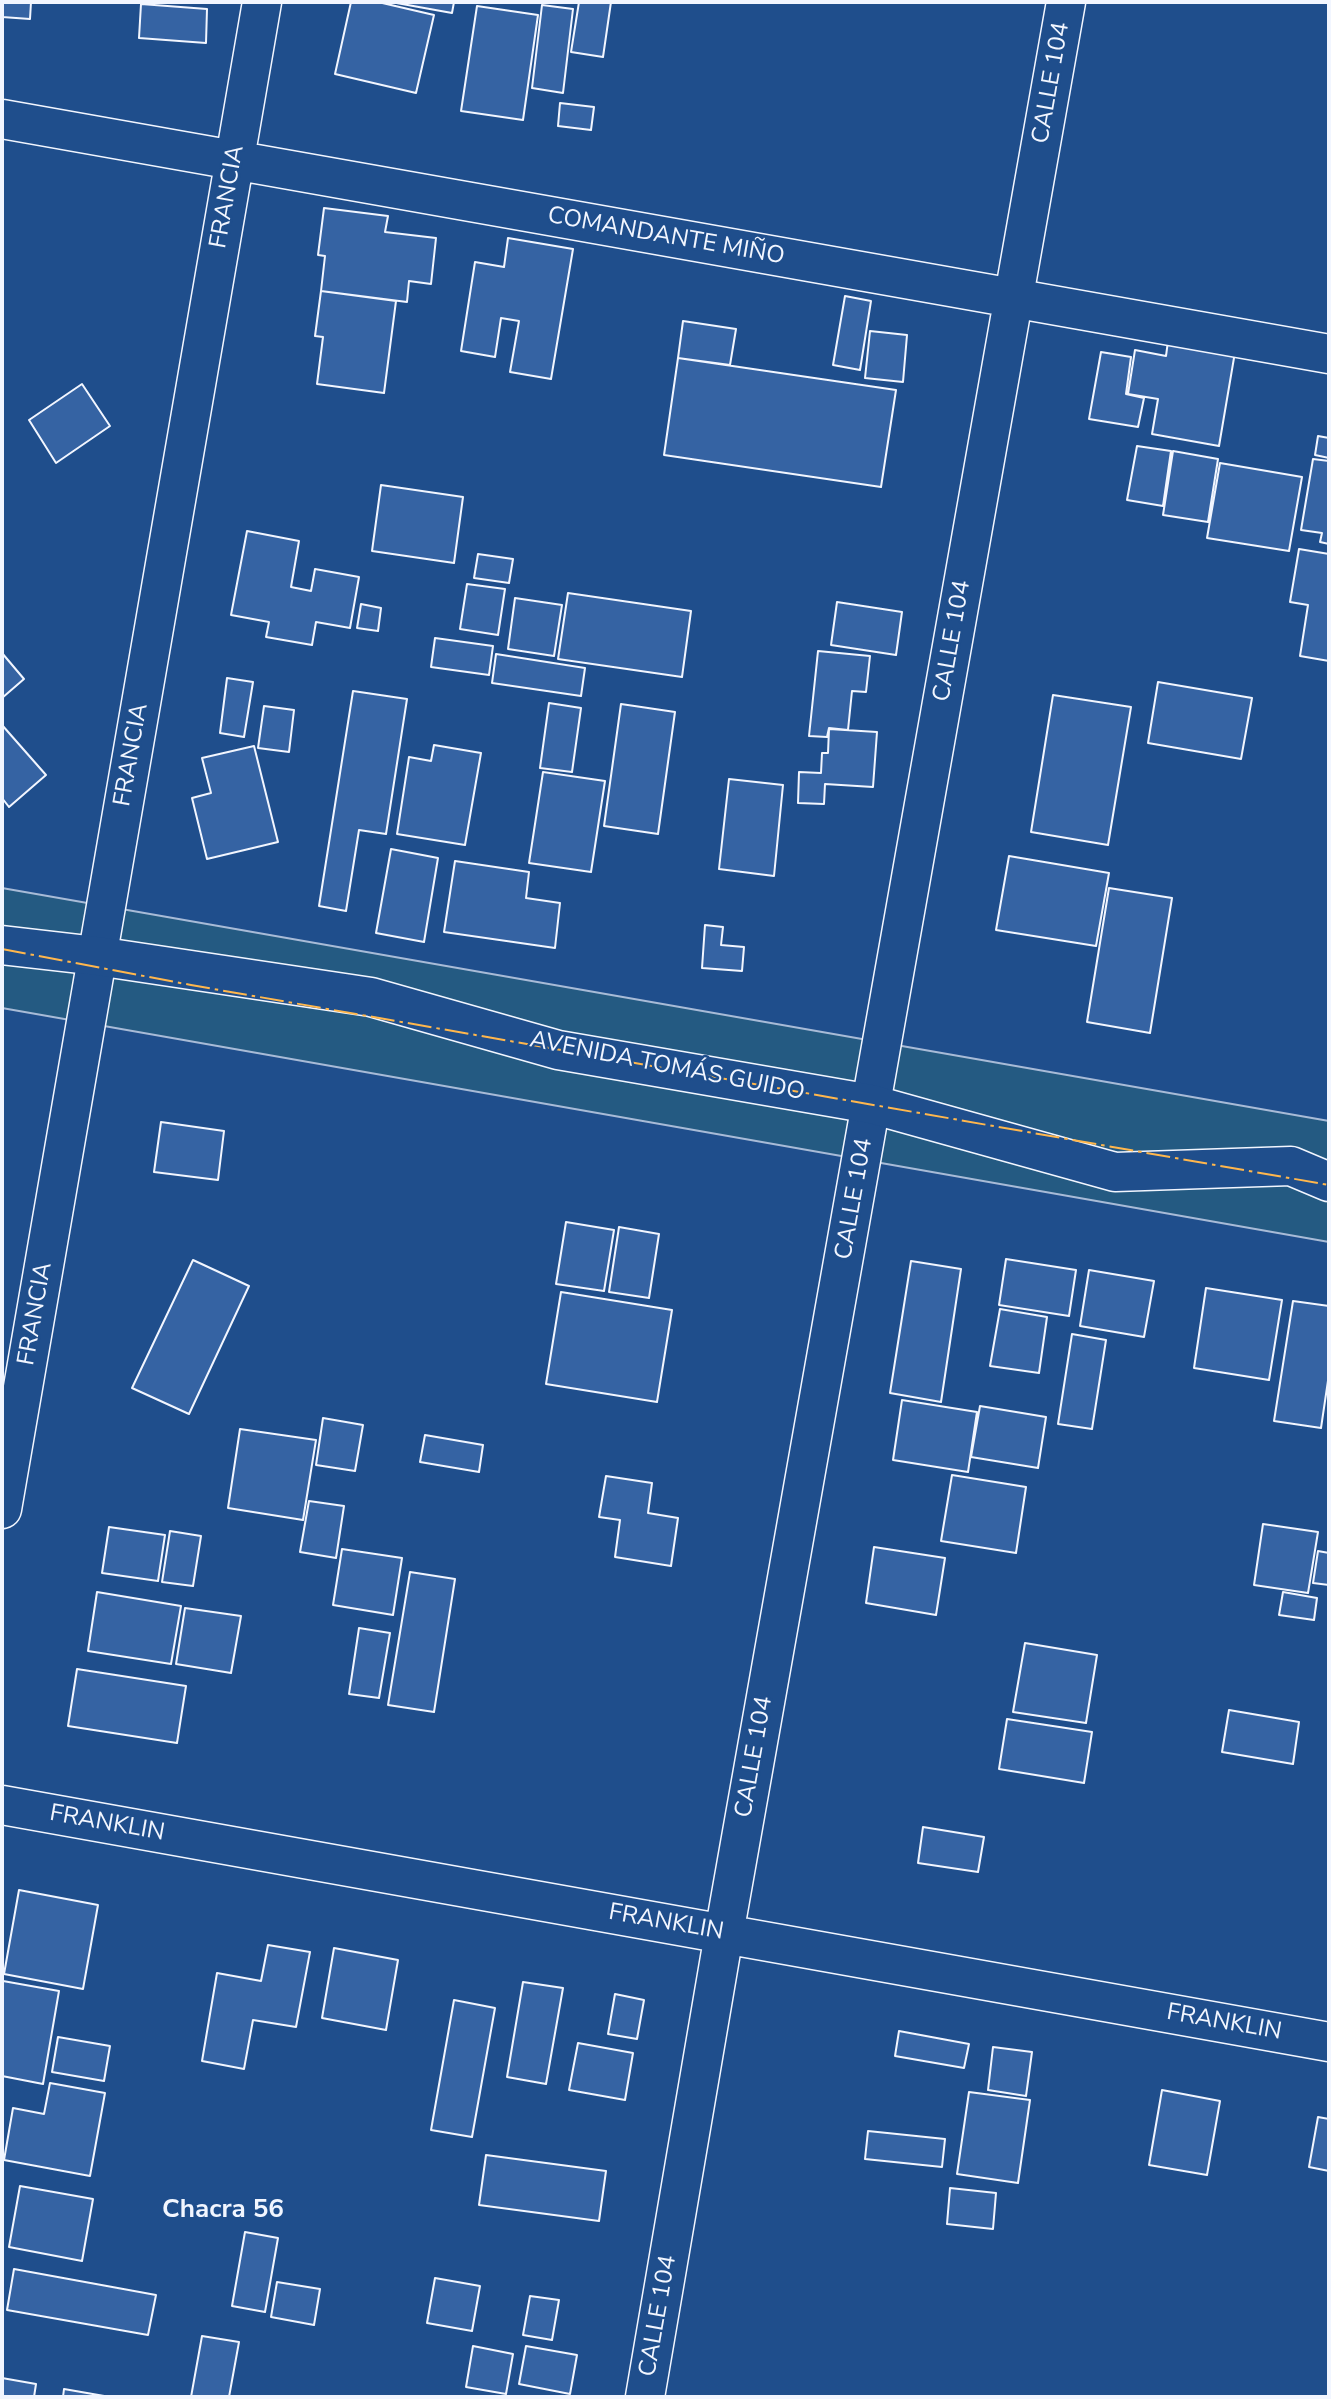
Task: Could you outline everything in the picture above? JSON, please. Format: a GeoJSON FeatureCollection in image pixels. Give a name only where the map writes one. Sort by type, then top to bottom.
{"type":"FeatureCollection","features":[{"type":"Feature","properties":{"kind":"street","name":"FRANCIA"},"geometry":{"type":"LineString","coordinates":[[2,1509],[262,2]]}},
{"type":"Feature","properties":{"kind":"street","name":"CALLE 104"},"geometry":{"type":"LineString","coordinates":[[645,2397],[724,1934],[1066,2]]}},
{"type":"Feature","properties":{"kind":"street","name":"COMANDANTE MIÑO"},"geometry":{"type":"LineString","coordinates":[[2,119],[1329,354]]}},
{"type":"Feature","properties":{"kind":"street","name":"AVENIDA TOMÁS GUIDO"},"geometry":{"type":"LineString","coordinates":[[2,945],[97,956],[371,997],[558,1050],[871,1104],[1115,1172],[1291,1166],[1329,1182]]}},
{"type":"Feature","properties":{"kind":"street","name":"FRANKLIN"},"geometry":{"type":"LineString","coordinates":[[2,1805],[1329,2042]]}},
{"type":"Feature","properties":{"kind":"shaded area"},"geometry":{"type":"Polygon","coordinates":[[[2,888],[1329,1121],[1329,1242],[2,1008],[2,888]]]}},
{"type":"Feature","properties":{"kind":"building"},"geometry":{"type":"Polygon","coordinates":[[[2,2],[31,2],[30,19],[2,17],[2,2]]]}},
{"type":"Feature","properties":{"kind":"building"},"geometry":{"type":"Polygon","coordinates":[[[351,2],[378,2],[434,15],[416,93],[335,74],[351,2]]]}},
{"type":"Feature","properties":{"kind":"building"},"geometry":{"type":"Polygon","coordinates":[[[391,2],[454,2],[452,13],[391,2]]]}},
{"type":"Feature","properties":{"kind":"building"},"geometry":{"type":"Polygon","coordinates":[[[579,2],[611,2],[603,57],[571,52],[579,2]]]}},
{"type":"Feature","properties":{"kind":"building"},"geometry":{"type":"Polygon","coordinates":[[[141,4],[207,9],[206,43],[139,38],[141,4]]]}},
{"type":"Feature","properties":{"kind":"building"},"geometry":{"type":"Polygon","coordinates":[[[542,5],[573,9],[563,93],[532,88],[542,5]]]}},
{"type":"Feature","properties":{"kind":"building"},"geometry":{"type":"Polygon","coordinates":[[[477,6],[538,15],[523,120],[461,111],[477,6]]]}},
{"type":"Feature","properties":{"kind":"building"},"geometry":{"type":"Polygon","coordinates":[[[560,103],[594,107],[591,130],[558,126],[560,103]]]}},
{"type":"Feature","properties":{"kind":"building"},"geometry":{"type":"Polygon","coordinates":[[[324,208],[388,216],[385,232],[436,238],[431,284],[409,281],[407,302],[321,291],[325,256],[318,255],[324,208]]]}},
{"type":"Feature","properties":{"kind":"building"},"geometry":{"type":"Polygon","coordinates":[[[508,238],[573,249],[551,379],[510,372],[519,321],[501,318],[495,357],[461,351],[475,262],[504,267],[508,238]]]}},
{"type":"Feature","properties":{"kind":"building"},"geometry":{"type":"Polygon","coordinates":[[[321,291],[396,301],[384,393],[317,384],[323,337],[315,336],[321,291]]]}},
{"type":"Feature","properties":{"kind":"building"},"geometry":{"type":"Polygon","coordinates":[[[845,296],[871,301],[860,370],[833,365],[845,296]]]}},
{"type":"Feature","properties":{"kind":"building"},"geometry":{"type":"Polygon","coordinates":[[[683,321],[736,329],[730,365],[678,358],[683,321]]]}},
{"type":"Feature","properties":{"kind":"building"},"geometry":{"type":"Polygon","coordinates":[[[870,331],[907,335],[903,382],[865,378],[870,331]]]}},
{"type":"Feature","properties":{"kind":"building"},"geometry":{"type":"Polygon","coordinates":[[[1168,341],[1235,352],[1219,446],[1152,434],[1158,399],[1128,394],[1135,350],[1166,356],[1168,341]]]}},
{"type":"Feature","properties":{"kind":"building"},"geometry":{"type":"Polygon","coordinates":[[[1101,352],[1131,357],[1126,394],[1144,398],[1138,427],[1089,419],[1101,352]]]}},
{"type":"Feature","properties":{"kind":"building"},"geometry":{"type":"Polygon","coordinates":[[[678,358],[896,390],[881,487],[664,455],[678,358]]]}},
{"type":"Feature","properties":{"kind":"building"},"geometry":{"type":"Polygon","coordinates":[[[82,384],[110,426],[56,463],[29,420],[82,384]]]}},
{"type":"Feature","properties":{"kind":"building"},"geometry":{"type":"Polygon","coordinates":[[[1318,436],[1329,438],[1329,458],[1315,455],[1318,436]]]}},
{"type":"Feature","properties":{"kind":"building"},"geometry":{"type":"Polygon","coordinates":[[[1137,446],[1171,451],[1163,506],[1127,500],[1137,446]]]}},
{"type":"Feature","properties":{"kind":"building"},"geometry":{"type":"Polygon","coordinates":[[[1173,451],[1218,459],[1208,522],[1163,515],[1173,451]]]}},
{"type":"Feature","properties":{"kind":"building"},"geometry":{"type":"Polygon","coordinates":[[[1313,459],[1329,461],[1329,544],[1320,542],[1322,533],[1301,530],[1313,459]]]}},
{"type":"Feature","properties":{"kind":"building"},"geometry":{"type":"Polygon","coordinates":[[[1220,463],[1302,477],[1289,551],[1207,538],[1220,463]]]}},
{"type":"Feature","properties":{"kind":"building"},"geometry":{"type":"Polygon","coordinates":[[[381,485],[463,497],[454,563],[372,551],[381,485]]]}},
{"type":"Feature","properties":{"kind":"building"},"geometry":{"type":"Polygon","coordinates":[[[247,531],[299,541],[291,587],[311,591],[315,569],[359,577],[350,628],[316,622],[312,645],[266,637],[269,622],[231,615],[247,531]]]}},
{"type":"Feature","properties":{"kind":"building"},"geometry":{"type":"Polygon","coordinates":[[[1299,549],[1329,554],[1329,661],[1300,656],[1308,605],[1290,602],[1299,549]]]}},
{"type":"Feature","properties":{"kind":"building"},"geometry":{"type":"Polygon","coordinates":[[[478,554],[513,559],[509,583],[474,578],[478,554]]]}},
{"type":"Feature","properties":{"kind":"building"},"geometry":{"type":"Polygon","coordinates":[[[467,584],[505,589],[498,635],[460,629],[467,584]]]}},
{"type":"Feature","properties":{"kind":"building"},"geometry":{"type":"Polygon","coordinates":[[[568,593],[691,611],[682,677],[558,659],[568,593]]]}},
{"type":"Feature","properties":{"kind":"building"},"geometry":{"type":"Polygon","coordinates":[[[515,598],[562,605],[554,656],[508,649],[515,598]]]}},
{"type":"Feature","properties":{"kind":"building"},"geometry":{"type":"Polygon","coordinates":[[[837,602],[902,612],[896,655],[831,645],[837,602]]]}},
{"type":"Feature","properties":{"kind":"building"},"geometry":{"type":"Polygon","coordinates":[[[361,604],[381,608],[378,631],[357,628],[361,604]]]}},
{"type":"Feature","properties":{"kind":"building"},"geometry":{"type":"Polygon","coordinates":[[[435,638],[493,646],[489,675],[431,667],[435,638]]]}},
{"type":"Feature","properties":{"kind":"building"},"geometry":{"type":"Polygon","coordinates":[[[818,651],[870,656],[866,692],[852,691],[848,730],[829,728],[827,737],[809,736],[818,651]]]}},
{"type":"Feature","properties":{"kind":"building"},"geometry":{"type":"Polygon","coordinates":[[[2,653],[24,679],[2,698],[2,653]]]}},
{"type":"Feature","properties":{"kind":"building"},"geometry":{"type":"Polygon","coordinates":[[[496,654],[585,668],[581,696],[492,683],[496,654]]]}},
{"type":"Feature","properties":{"kind":"building"},"geometry":{"type":"Polygon","coordinates":[[[227,678],[253,682],[244,737],[220,733],[227,678]]]}},
{"type":"Feature","properties":{"kind":"building"},"geometry":{"type":"Polygon","coordinates":[[[1158,682],[1252,698],[1241,759],[1148,743],[1158,682]]]}},
{"type":"Feature","properties":{"kind":"building"},"geometry":{"type":"Polygon","coordinates":[[[353,691],[407,699],[386,834],[359,830],[346,911],[319,906],[353,691]]]}},
{"type":"Feature","properties":{"kind":"building"},"geometry":{"type":"Polygon","coordinates":[[[1053,695],[1131,707],[1108,845],[1031,832],[1053,695]]]}},
{"type":"Feature","properties":{"kind":"building"},"geometry":{"type":"Polygon","coordinates":[[[549,703],[581,708],[572,772],[540,768],[549,703]]]}},
{"type":"Feature","properties":{"kind":"building"},"geometry":{"type":"Polygon","coordinates":[[[621,704],[675,712],[658,834],[604,826],[621,704]]]}},
{"type":"Feature","properties":{"kind":"building"},"geometry":{"type":"Polygon","coordinates":[[[264,706],[294,710],[289,752],[258,748],[264,706]]]}},
{"type":"Feature","properties":{"kind":"building"},"geometry":{"type":"Polygon","coordinates":[[[2,725],[46,775],[9,807],[2,798],[2,725]]]}},
{"type":"Feature","properties":{"kind":"building"},"geometry":{"type":"Polygon","coordinates":[[[829,729],[877,732],[873,787],[825,784],[824,804],[798,803],[799,772],[821,773],[822,753],[828,753],[829,729]]]}},
{"type":"Feature","properties":{"kind":"building"},"geometry":{"type":"Polygon","coordinates":[[[434,745],[481,753],[465,845],[397,834],[409,757],[431,761],[434,745]]]}},
{"type":"Feature","properties":{"kind":"building"},"geometry":{"type":"Polygon","coordinates":[[[254,746],[278,842],[207,859],[192,798],[211,793],[202,758],[254,746]]]}},
{"type":"Feature","properties":{"kind":"building"},"geometry":{"type":"Polygon","coordinates":[[[543,772],[605,781],[591,872],[529,863],[543,772]]]}},
{"type":"Feature","properties":{"kind":"building"},"geometry":{"type":"Polygon","coordinates":[[[729,779],[783,785],[774,876],[719,869],[729,779]]]}},
{"type":"Feature","properties":{"kind":"building"},"geometry":{"type":"Polygon","coordinates":[[[391,849],[438,858],[424,942],[376,933],[391,849]]]}},
{"type":"Feature","properties":{"kind":"building"},"geometry":{"type":"Polygon","coordinates":[[[1009,856],[1109,873],[1096,946],[996,930],[1009,856]]]}},
{"type":"Feature","properties":{"kind":"building"},"geometry":{"type":"Polygon","coordinates":[[[455,861],[529,872],[526,898],[560,903],[555,948],[444,932],[455,861]]]}},
{"type":"Feature","properties":{"kind":"building"},"geometry":{"type":"Polygon","coordinates":[[[1109,888],[1172,898],[1150,1033],[1087,1022],[1109,888]]]}},
{"type":"Feature","properties":{"kind":"building"},"geometry":{"type":"Polygon","coordinates":[[[705,925],[723,927],[721,945],[744,947],[742,971],[702,968],[705,925]]]}},
{"type":"Feature","properties":{"kind":"building"},"geometry":{"type":"Polygon","coordinates":[[[161,1122],[224,1131],[218,1180],[154,1172],[161,1122]]]}},
{"type":"Feature","properties":{"kind":"building"},"geometry":{"type":"Polygon","coordinates":[[[566,1222],[614,1230],[604,1291],[556,1284],[566,1222]]]}},
{"type":"Feature","properties":{"kind":"building"},"geometry":{"type":"Polygon","coordinates":[[[619,1227],[659,1234],[649,1298],[609,1292],[619,1227]]]}},
{"type":"Feature","properties":{"kind":"building"},"geometry":{"type":"Polygon","coordinates":[[[1006,1259],[1076,1270],[1069,1316],[999,1305],[1006,1259]]]}},
{"type":"Feature","properties":{"kind":"building"},"geometry":{"type":"Polygon","coordinates":[[[193,1260],[249,1286],[189,1414],[132,1388],[193,1260]]]}},
{"type":"Feature","properties":{"kind":"building"},"geometry":{"type":"Polygon","coordinates":[[[911,1261],[961,1269],[941,1402],[890,1393],[911,1261]]]}},
{"type":"Feature","properties":{"kind":"building"},"geometry":{"type":"Polygon","coordinates":[[[1089,1270],[1154,1281],[1144,1337],[1080,1326],[1089,1270]]]}},
{"type":"Feature","properties":{"kind":"building"},"geometry":{"type":"Polygon","coordinates":[[[1206,1288],[1282,1300],[1269,1380],[1194,1368],[1206,1288]]]}},
{"type":"Feature","properties":{"kind":"building"},"geometry":{"type":"Polygon","coordinates":[[[561,1292],[672,1310],[657,1402],[546,1384],[561,1292]]]}},
{"type":"Feature","properties":{"kind":"building"},"geometry":{"type":"Polygon","coordinates":[[[1293,1301],[1329,1306],[1329,1374],[1321,1428],[1274,1421],[1293,1301]]]}},
{"type":"Feature","properties":{"kind":"building"},"geometry":{"type":"Polygon","coordinates":[[[1000,1309],[1047,1317],[1039,1373],[990,1366],[1000,1309]]]}},
{"type":"Feature","properties":{"kind":"building"},"geometry":{"type":"Polygon","coordinates":[[[1072,1334],[1106,1340],[1092,1429],[1058,1424],[1072,1334]]]}},
{"type":"Feature","properties":{"kind":"building"},"geometry":{"type":"Polygon","coordinates":[[[902,1400],[977,1412],[968,1472],[893,1460],[902,1400]]]}},
{"type":"Feature","properties":{"kind":"building"},"geometry":{"type":"Polygon","coordinates":[[[980,1406],[1046,1417],[1038,1468],[971,1457],[980,1406]]]}},
{"type":"Feature","properties":{"kind":"building"},"geometry":{"type":"Polygon","coordinates":[[[323,1418],[363,1425],[355,1471],[316,1465],[323,1418]]]}},
{"type":"Feature","properties":{"kind":"building"},"geometry":{"type":"Polygon","coordinates":[[[240,1429],[316,1440],[303,1520],[228,1508],[240,1429]]]}},
{"type":"Feature","properties":{"kind":"building"},"geometry":{"type":"Polygon","coordinates":[[[425,1435],[483,1445],[479,1472],[420,1462],[425,1435]]]}},
{"type":"Feature","properties":{"kind":"building"},"geometry":{"type":"Polygon","coordinates":[[[952,1475],[1026,1487],[1016,1553],[941,1541],[952,1475]]]}},
{"type":"Feature","properties":{"kind":"building"},"geometry":{"type":"Polygon","coordinates":[[[606,1476],[652,1483],[648,1513],[678,1518],[671,1566],[615,1557],[620,1520],[599,1517],[606,1476]]]}},
{"type":"Feature","properties":{"kind":"building"},"geometry":{"type":"Polygon","coordinates":[[[309,1501],[344,1506],[336,1558],[300,1552],[309,1501]]]}},
{"type":"Feature","properties":{"kind":"building"},"geometry":{"type":"Polygon","coordinates":[[[1263,1524],[1318,1532],[1308,1593],[1254,1585],[1263,1524]]]}},
{"type":"Feature","properties":{"kind":"building"},"geometry":{"type":"Polygon","coordinates":[[[109,1527],[165,1535],[158,1581],[102,1573],[109,1527]]]}},
{"type":"Feature","properties":{"kind":"building"},"geometry":{"type":"Polygon","coordinates":[[[170,1531],[201,1536],[193,1586],[162,1582],[170,1531]]]}},
{"type":"Feature","properties":{"kind":"building"},"geometry":{"type":"Polygon","coordinates":[[[874,1547],[945,1558],[936,1615],[866,1603],[874,1547]]]}},
{"type":"Feature","properties":{"kind":"building"},"geometry":{"type":"Polygon","coordinates":[[[342,1549],[402,1558],[393,1615],[333,1605],[342,1549]]]}},
{"type":"Feature","properties":{"kind":"building"},"geometry":{"type":"Polygon","coordinates":[[[1318,1551],[1329,1553],[1329,1585],[1313,1583],[1318,1551]]]}},
{"type":"Feature","properties":{"kind":"building"},"geometry":{"type":"Polygon","coordinates":[[[410,1572],[455,1579],[434,1712],[388,1705],[410,1572]]]}},
{"type":"Feature","properties":{"kind":"building"},"geometry":{"type":"Polygon","coordinates":[[[97,1592],[181,1606],[171,1664],[88,1651],[97,1592]]]}},
{"type":"Feature","properties":{"kind":"building"},"geometry":{"type":"Polygon","coordinates":[[[1283,1592],[1317,1598],[1314,1620],[1279,1615],[1283,1592]]]}},
{"type":"Feature","properties":{"kind":"building"},"geometry":{"type":"Polygon","coordinates":[[[185,1608],[241,1616],[231,1673],[176,1664],[185,1608]]]}},
{"type":"Feature","properties":{"kind":"building"},"geometry":{"type":"Polygon","coordinates":[[[359,1628],[390,1633],[379,1698],[349,1694],[359,1628]]]}},
{"type":"Feature","properties":{"kind":"building"},"geometry":{"type":"Polygon","coordinates":[[[1025,1643],[1097,1655],[1086,1723],[1013,1712],[1025,1643]]]}},
{"type":"Feature","properties":{"kind":"building"},"geometry":{"type":"Polygon","coordinates":[[[77,1669],[186,1686],[177,1743],[68,1726],[77,1669]]]}},
{"type":"Feature","properties":{"kind":"building"},"geometry":{"type":"Polygon","coordinates":[[[1229,1710],[1299,1722],[1293,1764],[1222,1752],[1229,1710]]]}},
{"type":"Feature","properties":{"kind":"building"},"geometry":{"type":"Polygon","coordinates":[[[1007,1719],[1092,1732],[1084,1783],[999,1769],[1007,1719]]]}},
{"type":"Feature","properties":{"kind":"building"},"geometry":{"type":"Polygon","coordinates":[[[923,1827],[984,1837],[978,1872],[918,1863],[923,1827]]]}},
{"type":"Feature","properties":{"kind":"building"},"geometry":{"type":"Polygon","coordinates":[[[19,1890],[98,1905],[83,1989],[4,1974],[19,1890]]]}},
{"type":"Feature","properties":{"kind":"building"},"geometry":{"type":"Polygon","coordinates":[[[268,1945],[310,1952],[296,2027],[253,2020],[244,2069],[202,2061],[217,1973],[261,1981],[268,1945]]]}},
{"type":"Feature","properties":{"kind":"building"},"geometry":{"type":"Polygon","coordinates":[[[334,1948],[398,1960],[386,2030],[322,2018],[334,1948]]]}},
{"type":"Feature","properties":{"kind":"building"},"geometry":{"type":"Polygon","coordinates":[[[3,1981],[59,1991],[43,2084],[2,2076],[3,1981]]]}},
{"type":"Feature","properties":{"kind":"building"},"geometry":{"type":"Polygon","coordinates":[[[523,1982],[563,1988],[546,2084],[507,2077],[523,1982]]]}},
{"type":"Feature","properties":{"kind":"building"},"geometry":{"type":"Polygon","coordinates":[[[615,1994],[644,2000],[637,2039],[608,2034],[615,1994]]]}},
{"type":"Feature","properties":{"kind":"building"},"geometry":{"type":"Polygon","coordinates":[[[454,2000],[495,2008],[472,2137],[431,2130],[454,2000]]]}},
{"type":"Feature","properties":{"kind":"building"},"geometry":{"type":"Polygon","coordinates":[[[899,2031],[969,2044],[964,2068],[895,2056],[899,2031]]]}},
{"type":"Feature","properties":{"kind":"building"},"geometry":{"type":"Polygon","coordinates":[[[58,2037],[110,2046],[104,2081],[52,2072],[58,2037]]]}},
{"type":"Feature","properties":{"kind":"building"},"geometry":{"type":"Polygon","coordinates":[[[578,2043],[633,2053],[625,2100],[569,2090],[578,2043]]]}},
{"type":"Feature","properties":{"kind":"building"},"geometry":{"type":"Polygon","coordinates":[[[993,2047],[1032,2052],[1026,2096],[988,2090],[993,2047]]]}},
{"type":"Feature","properties":{"kind":"building"},"geometry":{"type":"Polygon","coordinates":[[[50,2083],[105,2093],[90,2176],[4,2160],[13,2108],[44,2114],[50,2083]]]}},
{"type":"Feature","properties":{"kind":"building"},"geometry":{"type":"Polygon","coordinates":[[[1162,2090],[1220,2101],[1207,2175],[1149,2165],[1162,2090]]]}},
{"type":"Feature","properties":{"kind":"building"},"geometry":{"type":"Polygon","coordinates":[[[969,2092],[1030,2100],[1018,2183],[957,2174],[969,2092]]]}},
{"type":"Feature","properties":{"kind":"building"},"geometry":{"type":"Polygon","coordinates":[[[1318,2117],[1329,2119],[1329,2171],[1309,2167],[1318,2117]]]}},
{"type":"Feature","properties":{"kind":"building"},"geometry":{"type":"Polygon","coordinates":[[[868,2131],[945,2139],[942,2167],[865,2159],[868,2131]]]}},
{"type":"Feature","properties":{"kind":"building"},"geometry":{"type":"Polygon","coordinates":[[[486,2155],[606,2171],[599,2221],[479,2205],[486,2155]]]}},
{"type":"Feature","properties":{"kind":"building"},"geometry":{"type":"Polygon","coordinates":[[[20,2186],[93,2199],[82,2261],[9,2247],[20,2186]]]}},
{"type":"Feature","properties":{"kind":"building"},"geometry":{"type":"Polygon","coordinates":[[[950,2188],[996,2193],[993,2229],[947,2224],[950,2188]]]}},
{"type":"Feature","properties":{"kind":"building"},"geometry":{"type":"Polygon","coordinates":[[[245,2232],[278,2238],[265,2312],[232,2306],[245,2232]]]}},
{"type":"Feature","properties":{"kind":"building"},"geometry":{"type":"Polygon","coordinates":[[[14,2269],[156,2295],[148,2335],[7,2310],[14,2269]]]}},
{"type":"Feature","properties":{"kind":"building"},"geometry":{"type":"Polygon","coordinates":[[[435,2278],[480,2286],[472,2331],[427,2323],[435,2278]]]}},
{"type":"Feature","properties":{"kind":"building"},"geometry":{"type":"Polygon","coordinates":[[[277,2282],[320,2289],[314,2325],[271,2317],[277,2282]]]}},
{"type":"Feature","properties":{"kind":"building"},"geometry":{"type":"Polygon","coordinates":[[[530,2296],[559,2300],[552,2340],[523,2335],[530,2296]]]}},
{"type":"Feature","properties":{"kind":"building"},"geometry":{"type":"Polygon","coordinates":[[[202,2336],[239,2342],[229,2397],[191,2397],[202,2336]]]}},
{"type":"Feature","properties":{"kind":"building"},"geometry":{"type":"Polygon","coordinates":[[[473,2346],[513,2354],[506,2394],[466,2387],[473,2346]]]}},
{"type":"Feature","properties":{"kind":"building"},"geometry":{"type":"Polygon","coordinates":[[[526,2346],[577,2355],[570,2394],[519,2384],[526,2346]]]}},
{"type":"Feature","properties":{"kind":"building"},"geometry":{"type":"Polygon","coordinates":[[[2,2378],[36,2384],[34,2397],[2,2397],[2,2378]]]}},
{"type":"Feature","properties":{"kind":"building"},"geometry":{"type":"Polygon","coordinates":[[[64,2389],[110,2397],[63,2397],[64,2389]]]}},
{"type":"Feature","properties":{"kind":"power"},"geometry":{"type":"LineString","coordinates":[[2,949],[191,985],[1329,1185]]}},
{"type":"Feature","properties":{"kind":"district","name":"Chacra 56"},"geometry":{"type":"Point","coordinates":[223,2211]}}]}
